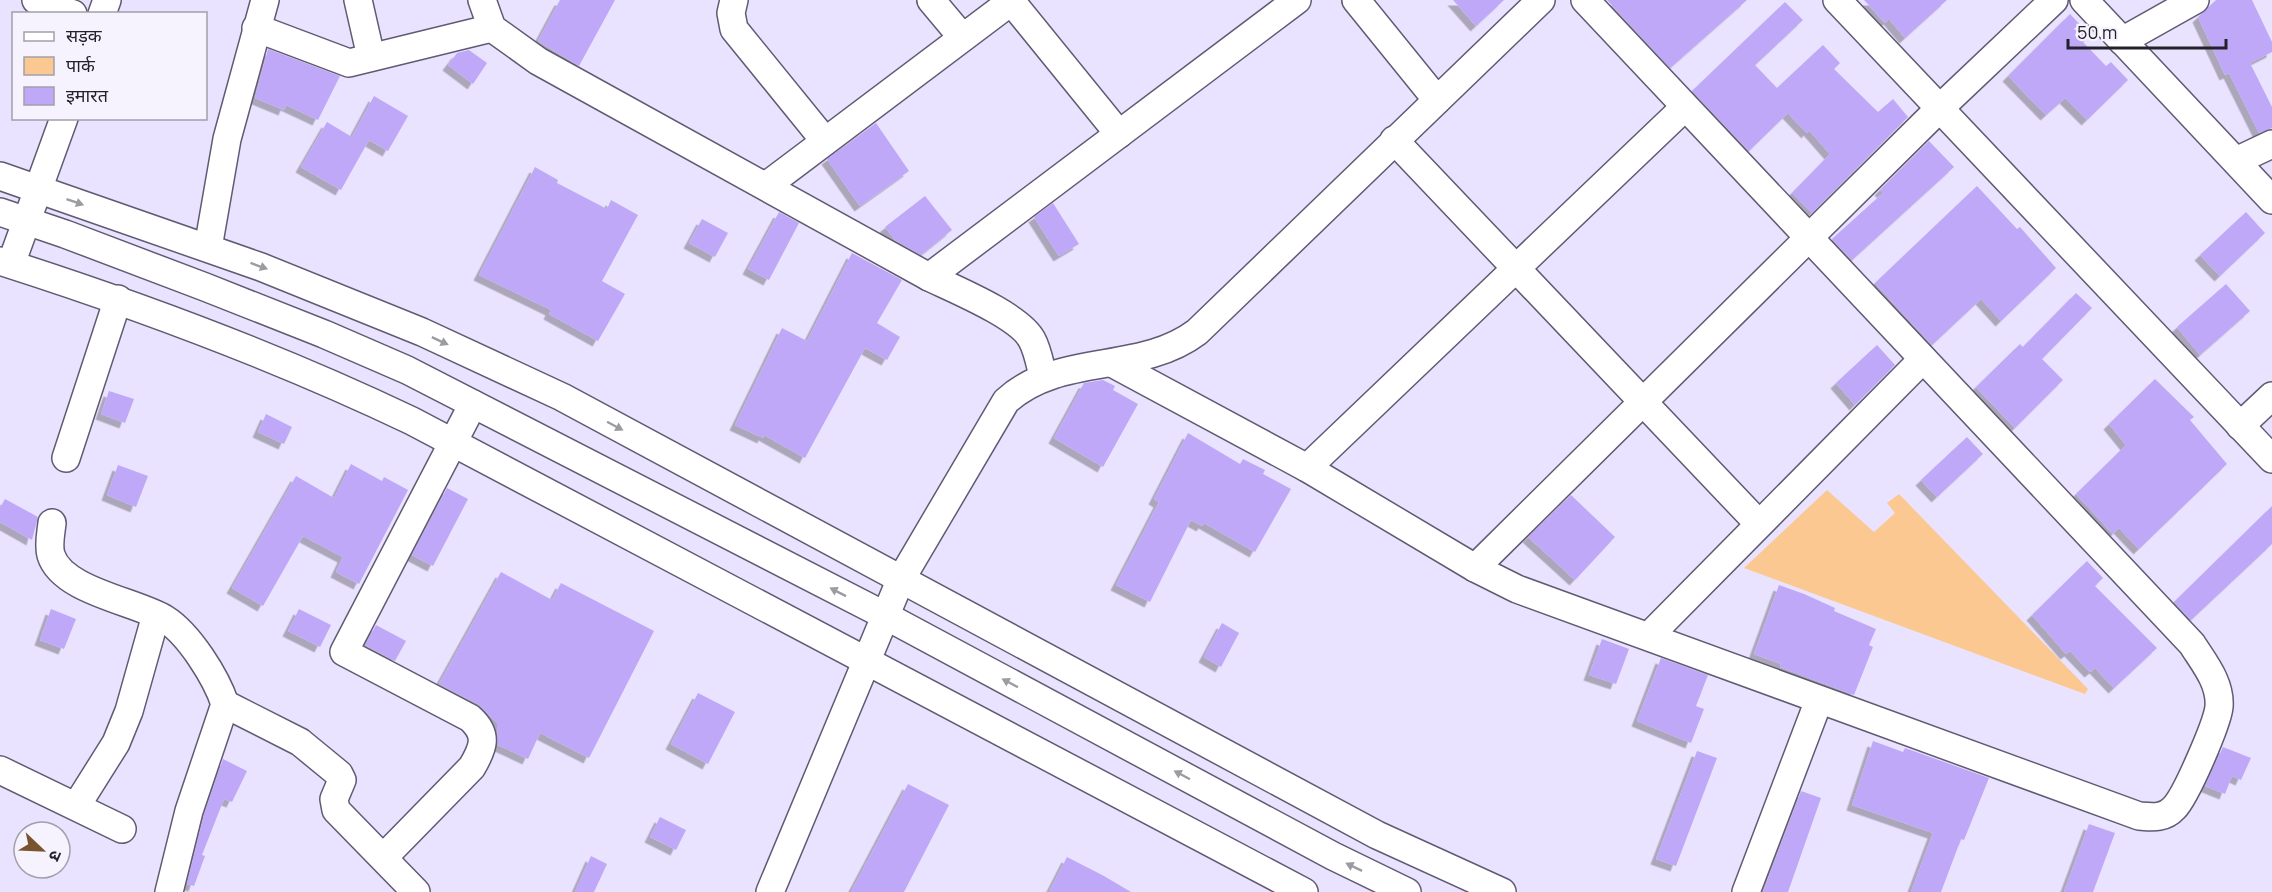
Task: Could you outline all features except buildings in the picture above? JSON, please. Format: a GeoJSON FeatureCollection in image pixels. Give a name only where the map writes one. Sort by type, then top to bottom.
{"type":"FeatureCollection","features":[{"type":"Feature","properties":{"kind":"street"},"geometry":{"type":"LineString","coordinates":[[36,0],[68,12]]}},
{"type":"Feature","properties":{"kind":"street"},"geometry":{"type":"LineString","coordinates":[[208,248],[226,139],[265,0]]}},
{"type":"Feature","properties":{"kind":"street"},"geometry":{"type":"LineString","coordinates":[[358,0],[371,57]]}},
{"type":"Feature","properties":{"kind":"street"},"geometry":{"type":"LineString","coordinates":[[482,0],[492,28],[538,61],[929,277],[991,307],[1020,327],[1032,339],[1043,376]]}},
{"type":"Feature","properties":{"kind":"street"},"geometry":{"type":"LineString","coordinates":[[734,0],[731,13],[734,29],[825,141]]}},
{"type":"Feature","properties":{"kind":"street"},"geometry":{"type":"LineString","coordinates":[[931,0],[962,37]]}},
{"type":"Feature","properties":{"kind":"street"},"geometry":{"type":"LineString","coordinates":[[929,277],[1297,0]]}},
{"type":"Feature","properties":{"kind":"street"},"geometry":{"type":"LineString","coordinates":[[1356,0],[1437,100]]}},
{"type":"Feature","properties":{"kind":"street"},"geometry":{"type":"LineString","coordinates":[[770,892],[900,580],[1006,401],[1021,388],[1043,376],[1156,354],[1180,345],[1197,332],[1541,0]]}},
{"type":"Feature","properties":{"kind":"street"},"geometry":{"type":"LineString","coordinates":[[1112,363],[1307,468],[1475,568],[1568,610],[1649,636],[2139,816],[2158,818],[2173,809],[2185,791],[2218,707],[2214,679],[2192,644],[1585,0]]}},
{"type":"Feature","properties":{"kind":"street"},"geometry":{"type":"LineString","coordinates":[[1837,0],[2272,459]]}},
{"type":"Feature","properties":{"kind":"street"},"geometry":{"type":"LineString","coordinates":[[1475,568],[1940,108],[2054,0]]}},
{"type":"Feature","properties":{"kind":"street"},"geometry":{"type":"LineString","coordinates":[[2084,0],[2272,200]]}},
{"type":"Feature","properties":{"kind":"street"},"geometry":{"type":"LineString","coordinates":[[2122,41],[2195,0]]}},
{"type":"Feature","properties":{"kind":"street"},"geometry":{"type":"LineString","coordinates":[[766,186],[1012,1],[1119,134]]}},
{"type":"Feature","properties":{"kind":"street"},"geometry":{"type":"LineString","coordinates":[[256,28],[350,63],[492,28]]}},
{"type":"Feature","properties":{"kind":"street"},"geometry":{"type":"LineString","coordinates":[[1307,468],[1685,107]]}},
{"type":"Feature","properties":{"kind":"street"},"geometry":{"type":"LineString","coordinates":[[63,120],[27,221],[5,263],[118,299],[326,380],[454,443],[1304,892]]}},
{"type":"Feature","properties":{"kind":"street"},"geometry":{"type":"LineString","coordinates":[[1394,140],[1760,525]]}},
{"type":"Feature","properties":{"kind":"street"},"geometry":{"type":"LineString","coordinates":[[2236,161],[2272,144]]}},
{"type":"Feature","properties":{"kind":"street"},"geometry":{"type":"LineString","coordinates":[[0,176],[208,248],[422,332],[562,397],[1377,835],[1502,892]]}},
{"type":"Feature","properties":{"kind":"street"},"geometry":{"type":"LineString","coordinates":[[0,212],[324,334],[407,370],[884,615],[1322,851],[1407,892]]}},
{"type":"Feature","properties":{"kind":"street"},"geometry":{"type":"LineString","coordinates":[[66,458],[118,299]]}},
{"type":"Feature","properties":{"kind":"street"},"geometry":{"type":"LineString","coordinates":[[1649,636],[1923,359]]}},
{"type":"Feature","properties":{"kind":"street"},"geometry":{"type":"LineString","coordinates":[[2241,426],[2272,396]]}},
{"type":"Feature","properties":{"kind":"street"},"geometry":{"type":"LineString","coordinates":[[384,858],[471,767],[482,750],[484,739],[481,730],[470,718],[344,652],[473,404]]}},
{"type":"Feature","properties":{"kind":"street"},"geometry":{"type":"LineString","coordinates":[[52,523],[51,556],[61,571],[76,582],[156,615],[177,628],[193,647],[225,704],[300,742],[339,774],[342,780],[334,799],[336,810],[416,892]]}},
{"type":"Feature","properties":{"kind":"street"},"geometry":{"type":"LineString","coordinates":[[77,805],[116,743],[129,711],[156,615]]}},
{"type":"Feature","properties":{"kind":"street"},"geometry":{"type":"LineString","coordinates":[[1746,892],[1819,700]]}},
{"type":"Feature","properties":{"kind":"street"},"geometry":{"type":"LineString","coordinates":[[169,892],[189,810],[225,704]]}},
{"type":"Feature","properties":{"kind":"street"},"geometry":{"type":"LineString","coordinates":[[0,770],[122,828]]}},
{"type":"Feature","properties":{"kind":"green space"},"geometry":{"type":"Polygon","coordinates":[[[1827,490],[1874,532],[1895,513],[1887,503],[1899,494],[2088,689],[2085,694],[1744,568],[1827,490]]]}}]}
